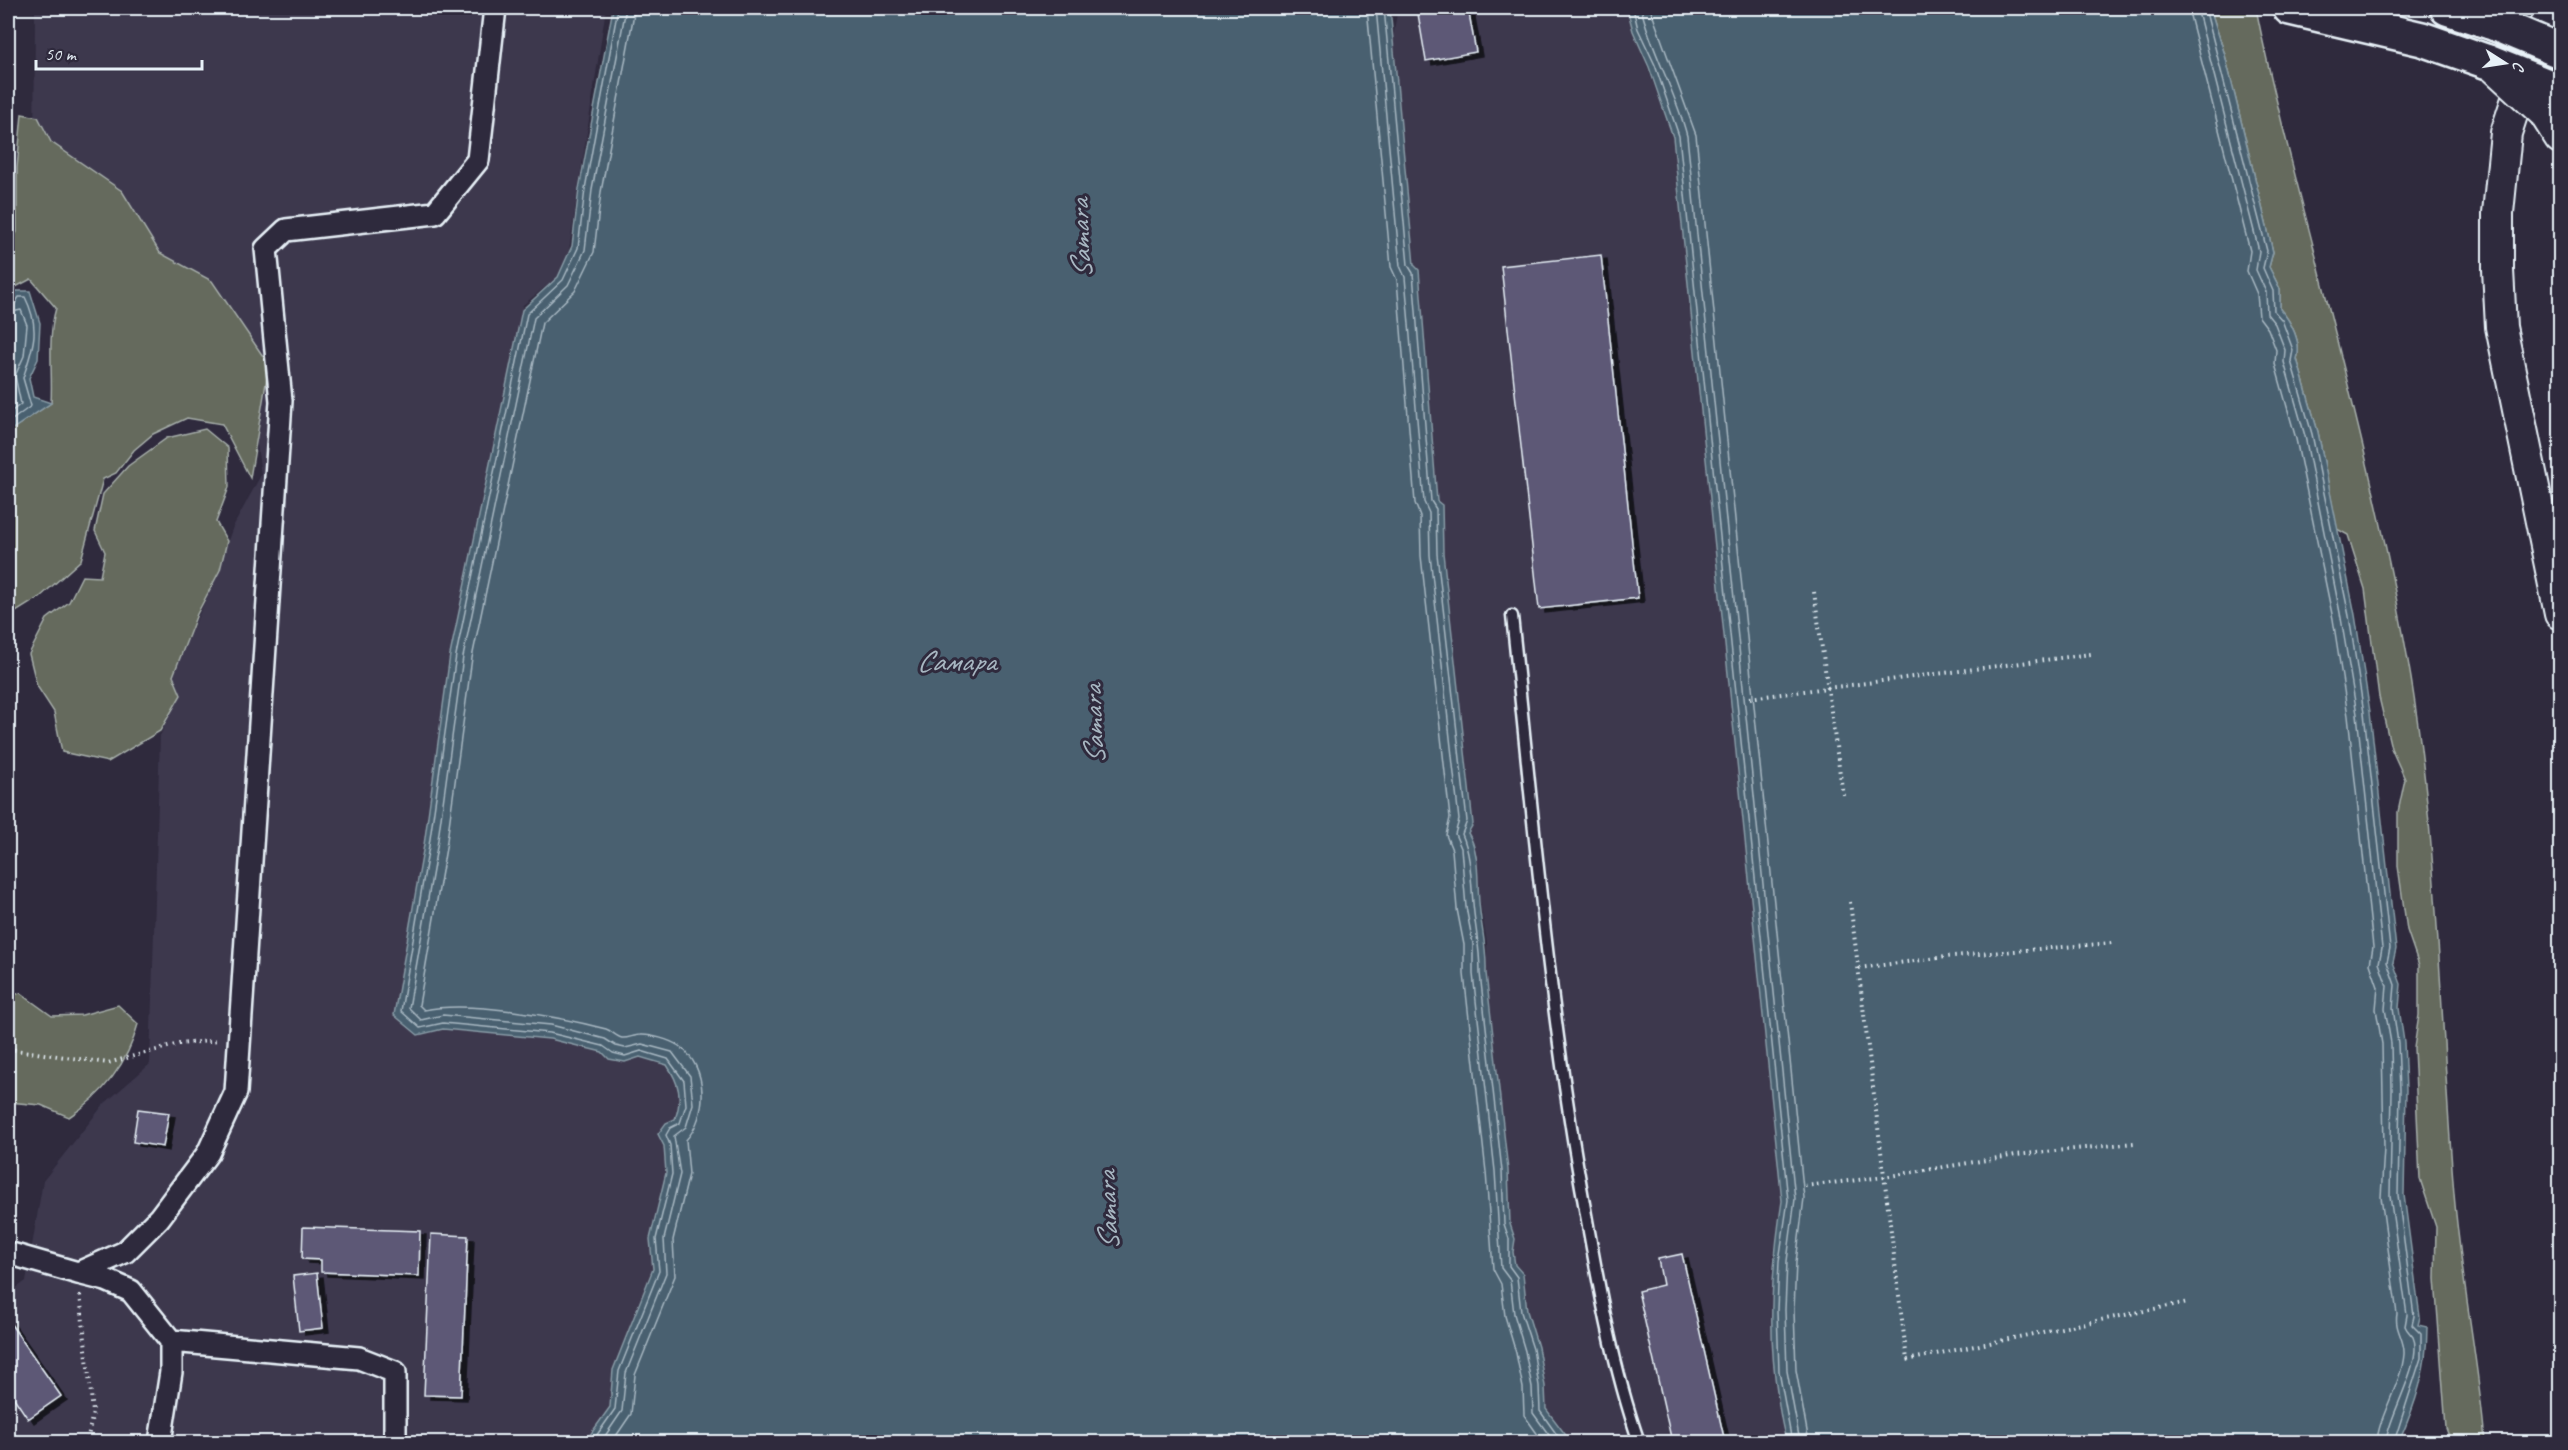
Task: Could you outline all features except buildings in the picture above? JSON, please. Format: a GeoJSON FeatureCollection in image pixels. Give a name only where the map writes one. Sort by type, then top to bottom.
{"type":"FeatureCollection","features":[{"type":"Feature","properties":{"kind":"main road"},"geometry":{"type":"LineString","coordinates":[[2290,8],[2422,39],[2488,62],[2552,102],[2560,138]]}},
{"type":"Feature","properties":{"kind":"main road"},"geometry":{"type":"LineString","coordinates":[[2446,8],[2493,23],[2560,51]]}},
{"type":"Feature","properties":{"kind":"main road"},"geometry":{"type":"LineString","coordinates":[[2554,8],[2531,56],[2506,133],[2498,213],[2498,270],[2501,327],[2560,614]]}},
{"type":"Feature","properties":{"kind":"main road"},"geometry":{"type":"LineString","coordinates":[[2493,23],[2560,37]]}},
{"type":"Feature","properties":{"kind":"street"},"geometry":{"type":"LineString","coordinates":[[78,1273],[125,1252],[159,1218],[208,1153],[236,1092],[281,401],[266,249],[286,230],[435,213],[478,160],[495,8]]}},
{"type":"Feature","properties":{"kind":"street"},"geometry":{"type":"LineString","coordinates":[[8,1253],[106,1280],[131,1291],[171,1341],[171,1372],[160,1443]]}},
{"type":"Feature","properties":{"kind":"street"},"geometry":{"type":"LineString","coordinates":[[171,1341],[359,1358],[395,1372],[395,1443]]}},
{"type":"Feature","properties":{"kind":"lane"},"geometry":{"type":"LineString","coordinates":[[1512,616],[1565,1101],[1616,1365],[1639,1443]]}},
{"type":"Feature","properties":{"kind":"path"},"geometry":{"type":"LineString","coordinates":[[1814,592],[1843,795]]}},
{"type":"Feature","properties":{"kind":"path"},"geometry":{"type":"LineString","coordinates":[[1750,698],[2091,654]]}},
{"type":"Feature","properties":{"kind":"path"},"geometry":{"type":"LineString","coordinates":[[1850,902],[1907,1360],[2188,1302]]}},
{"type":"Feature","properties":{"kind":"path"},"geometry":{"type":"LineString","coordinates":[[1859,968],[1954,956],[2112,943]]}},
{"type":"Feature","properties":{"kind":"path"},"geometry":{"type":"LineString","coordinates":[[8,1049],[108,1063],[179,1044],[241,1039]]}},
{"type":"Feature","properties":{"kind":"path"},"geometry":{"type":"LineString","coordinates":[[1805,1186],[1884,1177],[2016,1155],[2134,1143]]}},
{"type":"Feature","properties":{"kind":"path"},"geometry":{"type":"LineString","coordinates":[[78,1273],[93,1412],[87,1443]]}},
{"type":"Feature","properties":{"kind":"shaded area"},"geometry":{"type":"Polygon","coordinates":[[[35,8],[606,8],[566,270],[523,305],[450,655],[424,845],[394,1015],[418,1035],[443,1029],[472,1031],[550,1039],[602,1052],[609,1059],[625,1062],[640,1057],[667,1065],[678,1082],[680,1105],[675,1120],[666,1123],[658,1134],[664,1146],[666,1174],[650,1239],[653,1269],[613,1370],[610,1407],[585,1442],[8,1442],[8,1307],[11,1292],[26,1281],[43,1181],[104,1104],[150,1064],[160,736],[177,699],[171,676],[207,597],[233,527],[261,475],[256,437],[34,180],[35,8]]]}},
{"type":"Feature","properties":{"kind":"shaded area"},"geometry":{"type":"Polygon","coordinates":[[[1398,8],[1626,8],[1673,137],[1782,1201],[1773,1260],[1771,1310],[1784,1433],[1787,1442],[1568,1442],[1568,1438],[1546,1409],[1545,1386],[1538,1347],[1527,1311],[1523,1274],[1515,1265],[1513,1252],[1515,1239],[1510,1224],[1508,1170],[1486,973],[1487,943],[1468,833],[1443,553],[1442,505],[1437,501],[1419,270],[1414,265],[1393,37],[1398,8]]]}},
{"type":"Feature","properties":{"kind":"green space"},"geometry":{"type":"Polygon","coordinates":[[[2210,8],[2256,8],[2276,101],[2368,466],[2391,572],[2411,678],[2427,803],[2456,1214],[2485,1442],[2451,1442],[2446,1428],[2435,1279],[2436,1227],[2420,1179],[2414,1048],[2419,1015],[2419,965],[2407,930],[2398,866],[2398,812],[2405,779],[2391,748],[2379,697],[2365,589],[2348,535],[2337,529],[2318,432],[2297,359],[2297,339],[2292,326],[2280,309],[2280,289],[2269,267],[2273,252],[2225,55],[2210,8]]]}},
{"type":"Feature","properties":{"kind":"green space"},"geometry":{"type":"Polygon","coordinates":[[[22,114],[38,117],[51,142],[122,191],[160,253],[212,281],[269,365],[250,478],[222,424],[187,418],[153,434],[134,450],[116,473],[103,479],[81,560],[40,597],[8,617],[8,432],[51,403],[51,343],[56,308],[31,279],[8,291],[8,246],[17,232],[17,168],[22,114]]]}},
{"type":"Feature","properties":{"kind":"green space"},"geometry":{"type":"Polygon","coordinates":[[[205,429],[228,448],[229,487],[216,522],[227,541],[220,570],[197,614],[173,676],[181,695],[160,731],[108,762],[62,752],[54,712],[37,686],[29,654],[47,619],[69,602],[82,576],[100,577],[105,552],[95,531],[103,494],[128,466],[167,438],[205,429]]]}},
{"type":"Feature","properties":{"kind":"green space"},"geometry":{"type":"Polygon","coordinates":[[[20,993],[52,1016],[82,1015],[118,1005],[138,1024],[121,1065],[93,1099],[69,1117],[41,1105],[8,1102],[8,997],[20,993]]]}},
{"type":"Feature","properties":{"kind":"water","name":"Самара"},"geometry":{"type":"Polygon","coordinates":[[[613,8],[1390,8],[1414,265],[1419,270],[1437,501],[1442,505],[1443,553],[1473,824],[1468,833],[1477,866],[1486,973],[1508,1170],[1510,1224],[1515,1239],[1513,1252],[1515,1265],[1523,1274],[1527,1311],[1538,1347],[1545,1386],[1546,1409],[1568,1438],[1568,1442],[585,1442],[610,1407],[613,1370],[653,1269],[650,1239],[666,1173],[664,1146],[658,1134],[666,1123],[675,1119],[679,1097],[674,1078],[667,1065],[640,1057],[625,1062],[609,1059],[602,1052],[550,1039],[443,1029],[418,1035],[394,1015],[424,845],[450,655],[522,310],[558,277],[572,246],[579,189],[613,8]]]}},
{"type":"Feature","properties":{"kind":"water"},"geometry":{"type":"Polygon","coordinates":[[[1627,8],[2210,8],[2225,55],[2273,252],[2269,267],[2280,289],[2280,309],[2292,326],[2297,339],[2297,359],[2318,432],[2355,615],[2370,712],[2396,949],[2393,962],[2401,984],[2399,1008],[2404,1042],[2406,1090],[2404,1195],[2420,1317],[2418,1325],[2427,1327],[2423,1372],[2411,1414],[2399,1442],[1787,1442],[1781,1420],[1775,1373],[1772,1324],[1773,1274],[1782,1201],[1673,137],[1649,67],[1633,31],[1627,8]]]}},
{"type":"Feature","properties":{"kind":"water"},"geometry":{"type":"Polygon","coordinates":[[[15,291],[30,291],[40,323],[38,359],[29,378],[33,397],[51,403],[8,432],[8,305],[15,291]]]}},
{"type":"Feature","properties":{"kind":"water label","name":"Samara"},"geometry":{"type":"Point","coordinates":[1080,239]}},
{"type":"Feature","properties":{"kind":"water label","name":"Samara"},"geometry":{"type":"Point","coordinates":[1093,725]}},
{"type":"Feature","properties":{"kind":"water label","name":"Samara"},"geometry":{"type":"Point","coordinates":[1107,1211]}}]}
